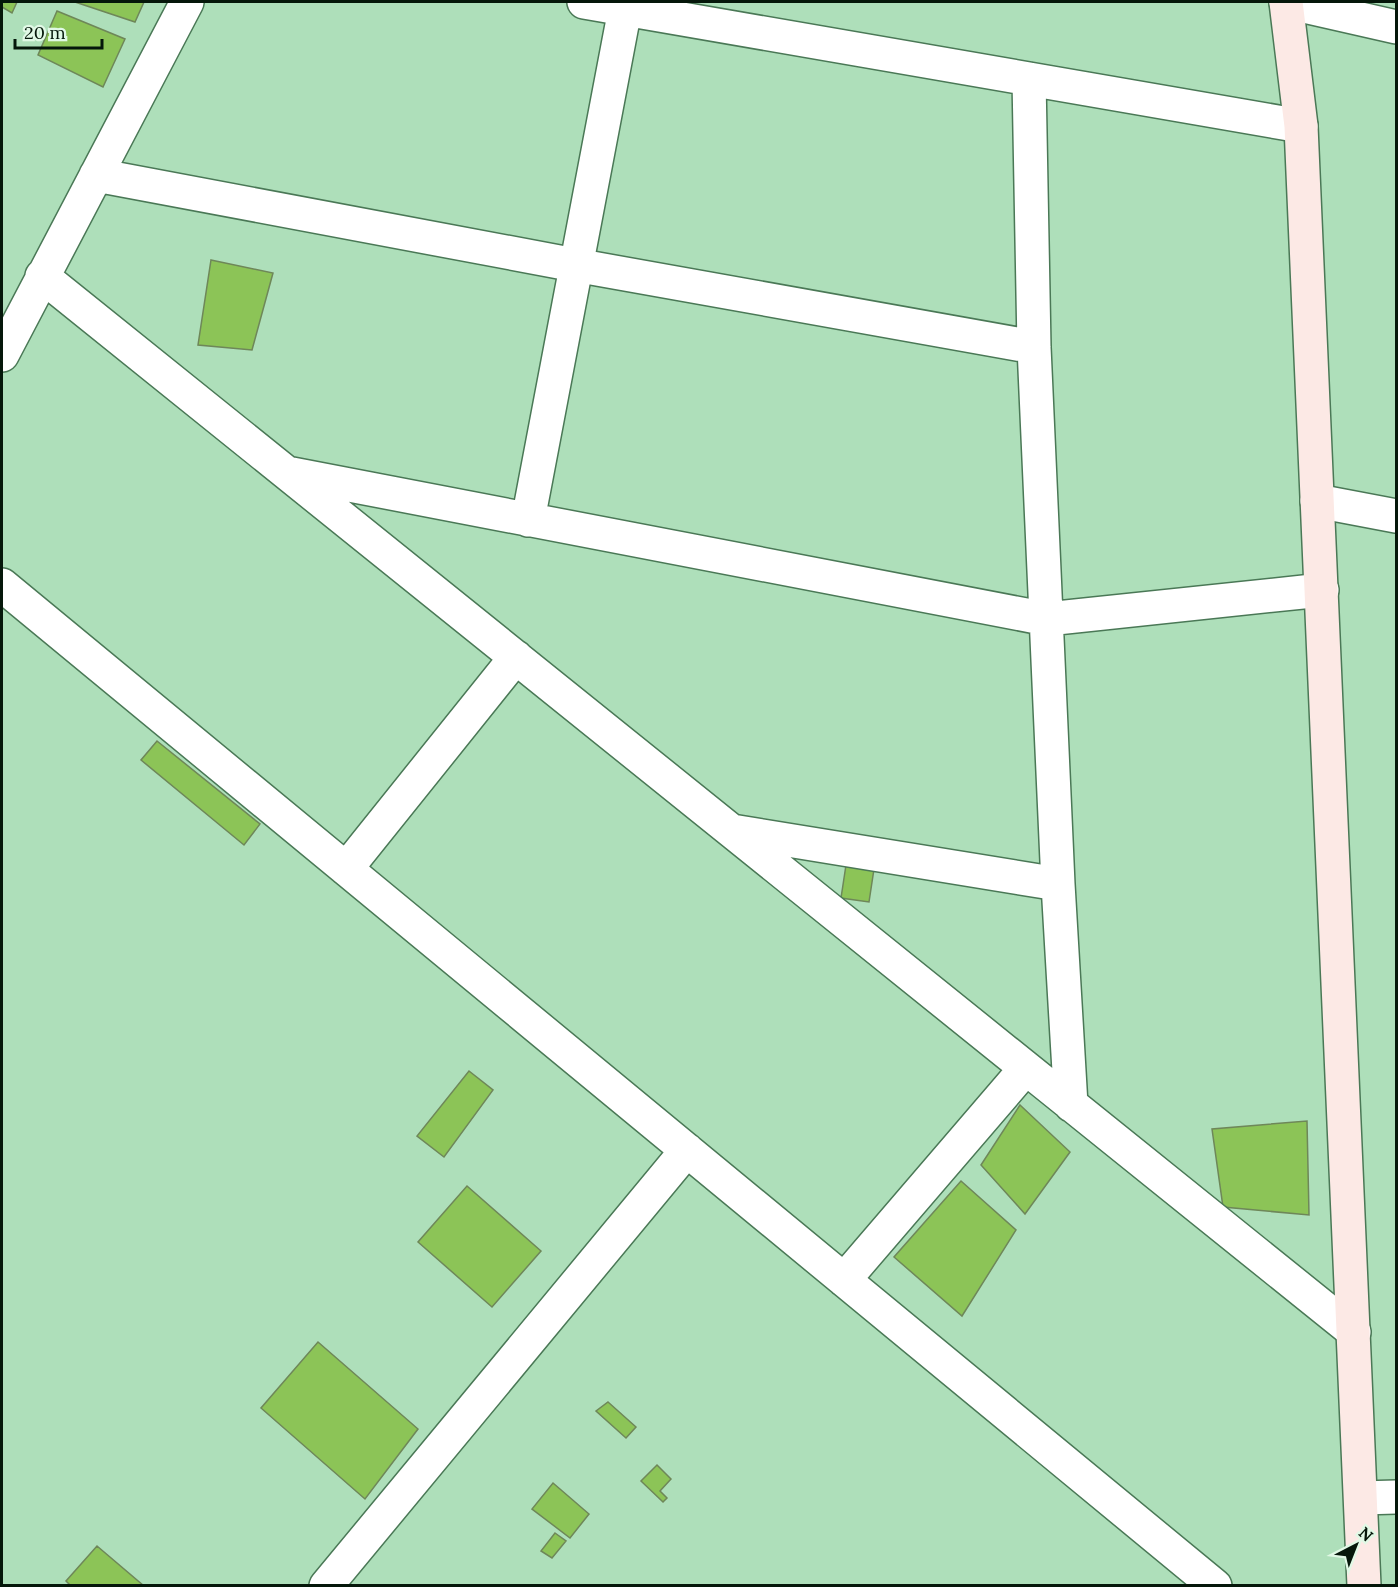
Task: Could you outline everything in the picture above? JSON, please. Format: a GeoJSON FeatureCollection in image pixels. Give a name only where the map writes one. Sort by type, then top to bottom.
{"type":"FeatureCollection","features":[{"type":"Feature","properties":{"kind":"main road"},"geometry":{"type":"LineString","coordinates":[[1286,2],[1301,126],[1364,1586]]}},
{"type":"Feature","properties":{"kind":"street"},"geometry":{"type":"LineString","coordinates":[[2,355],[187,2]]}},
{"type":"Feature","properties":{"kind":"street"},"geometry":{"type":"LineString","coordinates":[[584,2],[625,9],[689,10],[1029,79],[1301,126]]}},
{"type":"Feature","properties":{"kind":"street"},"geometry":{"type":"LineString","coordinates":[[1286,2],[1396,27]]}},
{"type":"Feature","properties":{"kind":"street"},"geometry":{"type":"LineString","coordinates":[[528,520],[625,9]]}},
{"type":"Feature","properties":{"kind":"street"},"geometry":{"type":"LineString","coordinates":[[1029,79],[1034,347],[1058,884],[1071,1105]]}},
{"type":"Feature","properties":{"kind":"street"},"geometry":{"type":"LineString","coordinates":[[96,175],[575,265],[1034,347]]}},
{"type":"Feature","properties":{"kind":"street"},"geometry":{"type":"LineString","coordinates":[[42,276],[1354,1332]]}},
{"type":"Feature","properties":{"kind":"street"},"geometry":{"type":"LineString","coordinates":[[287,473],[1047,619],[1322,590]]}},
{"type":"Feature","properties":{"kind":"street"},"geometry":{"type":"LineString","coordinates":[[1317,501],[1396,516]]}},
{"type":"Feature","properties":{"kind":"street"},"geometry":{"type":"LineString","coordinates":[[2,585],[1215,1586]]}},
{"type":"Feature","properties":{"kind":"street"},"geometry":{"type":"LineString","coordinates":[[346,869],[516,657]]}},
{"type":"Feature","properties":{"kind":"street"},"geometry":{"type":"LineString","coordinates":[[730,831],[1058,884]]}},
{"type":"Feature","properties":{"kind":"street"},"geometry":{"type":"LineString","coordinates":[[844,1280],[1026,1068]]}},
{"type":"Feature","properties":{"kind":"street"},"geometry":{"type":"LineString","coordinates":[[326,1586],[687,1150]]}},
{"type":"Feature","properties":{"kind":"street"},"geometry":{"type":"LineString","coordinates":[[1361,1498],[1396,1497]]}},
{"type":"Feature","properties":{"kind":"building"},"geometry":{"type":"Polygon","coordinates":[[[2,2],[17,2],[12,13],[2,7],[2,2]]]}},
{"type":"Feature","properties":{"kind":"building"},"geometry":{"type":"Polygon","coordinates":[[[75,2],[144,2],[135,22],[75,2]]]}},
{"type":"Feature","properties":{"kind":"building"},"geometry":{"type":"Polygon","coordinates":[[[57,11],[125,39],[103,87],[38,55],[57,11]]]}},
{"type":"Feature","properties":{"kind":"building"},"geometry":{"type":"Polygon","coordinates":[[[211,260],[273,273],[252,350],[198,345],[211,260]]]}},
{"type":"Feature","properties":{"kind":"building"},"geometry":{"type":"Polygon","coordinates":[[[157,741],[260,824],[244,845],[141,760],[157,741]]]}},
{"type":"Feature","properties":{"kind":"building"},"geometry":{"type":"Polygon","coordinates":[[[846,865],[874,869],[869,902],[841,898],[846,865]]]}},
{"type":"Feature","properties":{"kind":"building"},"geometry":{"type":"Polygon","coordinates":[[[469,1071],[493,1090],[444,1157],[417,1136],[469,1071]]]}},
{"type":"Feature","properties":{"kind":"building"},"geometry":{"type":"Polygon","coordinates":[[[1020,1105],[1070,1152],[1025,1214],[981,1165],[1020,1105]]]}},
{"type":"Feature","properties":{"kind":"building"},"geometry":{"type":"Polygon","coordinates":[[[1307,1121],[1309,1215],[1223,1207],[1212,1129],[1307,1121]]]}},
{"type":"Feature","properties":{"kind":"building"},"geometry":{"type":"Polygon","coordinates":[[[961,1181],[1016,1230],[962,1316],[894,1257],[961,1181]]]}},
{"type":"Feature","properties":{"kind":"building"},"geometry":{"type":"Polygon","coordinates":[[[467,1186],[541,1251],[492,1307],[418,1242],[467,1186]]]}},
{"type":"Feature","properties":{"kind":"building"},"geometry":{"type":"Polygon","coordinates":[[[318,1342],[418,1429],[365,1499],[261,1408],[318,1342]]]}},
{"type":"Feature","properties":{"kind":"building"},"geometry":{"type":"Polygon","coordinates":[[[608,1402],[636,1427],[626,1438],[596,1411],[608,1402]]]}},
{"type":"Feature","properties":{"kind":"building"},"geometry":{"type":"Polygon","coordinates":[[[657,1465],[671,1479],[660,1491],[667,1498],[663,1502],[641,1481],[657,1465]]]}},
{"type":"Feature","properties":{"kind":"building"},"geometry":{"type":"Polygon","coordinates":[[[553,1483],[589,1514],[570,1538],[532,1509],[553,1483]]]}},
{"type":"Feature","properties":{"kind":"building"},"geometry":{"type":"Polygon","coordinates":[[[555,1533],[566,1541],[552,1558],[541,1551],[555,1533]]]}},
{"type":"Feature","properties":{"kind":"building"},"geometry":{"type":"Polygon","coordinates":[[[97,1546],[144,1586],[71,1586],[66,1581],[97,1546]]]}}]}
